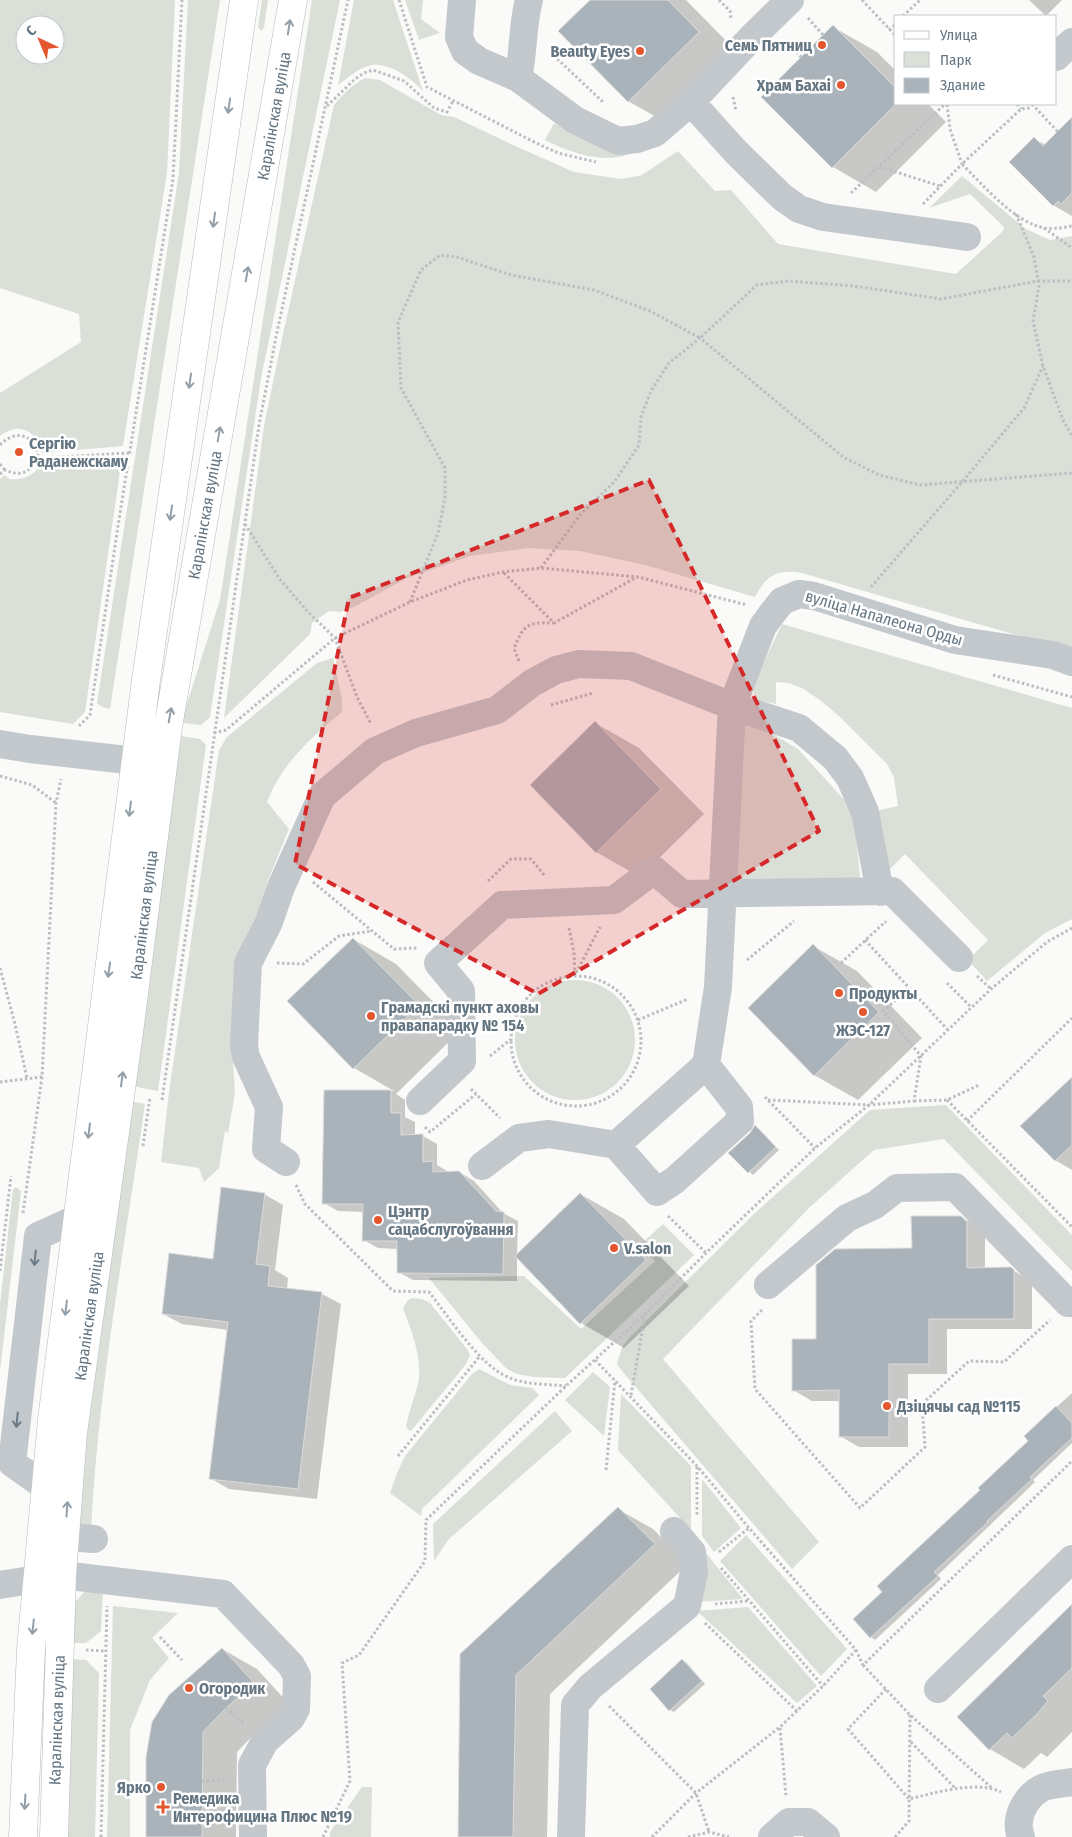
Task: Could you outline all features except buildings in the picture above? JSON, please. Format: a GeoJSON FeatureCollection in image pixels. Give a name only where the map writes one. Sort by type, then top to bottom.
{"type":"FeatureCollection","features":[{"type":"Feature","properties":{"kind":"main road","name":"Каралінская вуліца"},"geometry":{"type":"LineString","coordinates":[[54,1837],[50,1577],[46,1486],[53,1410],[136,761],[244,0]]}},
{"type":"Feature","properties":{"kind":"main road","name":"Каралінская вуліца"},"geometry":{"type":"LineString","coordinates":[[23,1837],[31,1649],[50,1577],[73,1433],[130,1025],[168,727],[293,0]]}},
{"type":"Feature","properties":{"kind":"main road"},"geometry":{"type":"LineString","coordinates":[[220,172],[264,176]]}},
{"type":"Feature","properties":{"kind":"main road"},"geometry":{"type":"LineString","coordinates":[[136,761],[164,763]]}},
{"type":"Feature","properties":{"kind":"street"},"geometry":{"type":"LineString","coordinates":[[462,0],[459,37],[465,51],[479,61],[518,78],[575,120],[618,141],[637,139],[656,133],[691,102],[752,37],[797,7]]}},
{"type":"Feature","properties":{"kind":"street"},"geometry":{"type":"LineString","coordinates":[[518,78],[522,61],[526,9],[529,0]]}},
{"type":"Feature","properties":{"kind":"street"},"geometry":{"type":"LineString","coordinates":[[1057,56],[1072,42]]}},
{"type":"Feature","properties":{"kind":"street"},"geometry":{"type":"LineString","coordinates":[[691,102],[736,152],[782,197],[799,209],[823,218],[967,237]]}},
{"type":"Feature","properties":{"kind":"street","name":"вуліца Напалеона Орды"},"geometry":{"type":"LineString","coordinates":[[706,1065],[718,987],[732,706],[763,626],[782,601],[799,594],[814,596],[955,640],[1053,655],[1072,662]]}},
{"type":"Feature","properties":{"kind":"street"},"geometry":{"type":"LineString","coordinates":[[286,1162],[266,1149],[269,1107],[246,1057],[244,1046],[248,963],[270,922],[281,887],[322,796],[375,751],[416,733],[497,710],[532,683],[556,670],[579,664],[631,666],[732,706],[799,728],[835,758],[850,778],[865,812],[880,904]]}},
{"type":"Feature","properties":{"kind":"street"},"geometry":{"type":"LineString","coordinates":[[0,744],[136,761]]}},
{"type":"Feature","properties":{"kind":"street"},"geometry":{"type":"LineString","coordinates":[[420,1101],[462,1061],[461,991],[438,963],[502,905],[614,900],[654,870],[682,894],[723,894],[880,904]]}},
{"type":"Feature","properties":{"kind":"street"},"geometry":{"type":"LineString","coordinates":[[880,904],[892,891],[959,958]]}},
{"type":"Feature","properties":{"kind":"street"},"geometry":{"type":"LineString","coordinates":[[482,1166],[520,1138],[549,1134],[616,1145],[657,1192],[675,1180],[740,1121],[740,1106],[706,1065],[616,1145]]}},
{"type":"Feature","properties":{"kind":"street"},"geometry":{"type":"LineString","coordinates":[[768,1285],[848,1218],[875,1205],[897,1188],[954,1188],[1070,1303]]}},
{"type":"Feature","properties":{"kind":"street"},"geometry":{"type":"LineString","coordinates":[[46,1486],[12,1463],[38,1236],[78,1218]]}},
{"type":"Feature","properties":{"kind":"street"},"geometry":{"type":"LineString","coordinates":[[571,1837],[575,1705],[590,1686],[686,1606],[694,1572],[692,1552],[685,1525]]}},
{"type":"Feature","properties":{"kind":"street"},"geometry":{"type":"LineString","coordinates":[[938,1689],[1072,1559]]}},
{"type":"Feature","properties":{"kind":"street"},"geometry":{"type":"LineString","coordinates":[[0,1585],[50,1577],[109,1580],[223,1594],[291,1665],[297,1676],[296,1709],[291,1718],[265,1741],[252,1765],[253,1837]]}},
{"type":"Feature","properties":{"kind":"street"},"geometry":{"type":"LineString","coordinates":[[1021,1837],[1018,1829],[1023,1804],[1041,1788],[1072,1782]]}},
{"type":"Feature","properties":{"kind":"street"},"geometry":{"type":"LineString","coordinates":[[780,1829],[808,1822],[826,1837]]}},
{"type":"Feature","properties":{"kind":"path"},"geometry":{"type":"LineString","coordinates":[[90,715],[173,179],[182,0]]}},
{"type":"Feature","properties":{"kind":"path"},"geometry":{"type":"LineString","coordinates":[[162,1100],[259,425],[272,354],[348,0]]}},
{"type":"Feature","properties":{"kind":"path"},"geometry":{"type":"LineString","coordinates":[[719,0],[730,11],[730,26]]}},
{"type":"Feature","properties":{"kind":"path"},"geometry":{"type":"LineString","coordinates":[[862,0],[894,34]]}},
{"type":"Feature","properties":{"kind":"path"},"geometry":{"type":"LineString","coordinates":[[904,15],[920,0]]}},
{"type":"Feature","properties":{"kind":"path"},"geometry":{"type":"LineString","coordinates":[[797,7],[823,35]]}},
{"type":"Feature","properties":{"kind":"path"},"geometry":{"type":"LineString","coordinates":[[889,30],[894,26]]}},
{"type":"Feature","properties":{"kind":"path"},"geometry":{"type":"LineString","coordinates":[[781,36],[801,57]]}},
{"type":"Feature","properties":{"kind":"path"},"geometry":{"type":"LineString","coordinates":[[544,46],[605,103]]}},
{"type":"Feature","properties":{"kind":"path"},"geometry":{"type":"LineString","coordinates":[[326,106],[355,78],[373,70],[404,81],[434,108],[447,112],[454,101]]}},
{"type":"Feature","properties":{"kind":"path"},"geometry":{"type":"LineString","coordinates":[[733,92],[737,115]]}},
{"type":"Feature","properties":{"kind":"path"},"geometry":{"type":"LineString","coordinates":[[851,194],[945,105]]}},
{"type":"Feature","properties":{"kind":"path"},"geometry":{"type":"LineString","coordinates":[[946,105],[950,129],[962,164],[996,199],[1016,214],[1043,228],[1072,248]]}},
{"type":"Feature","properties":{"kind":"path"},"geometry":{"type":"LineString","coordinates":[[1018,105],[1021,109]]}},
{"type":"Feature","properties":{"kind":"path"},"geometry":{"type":"LineString","coordinates":[[922,205],[962,164],[1021,109],[1029,108],[1031,105]]}},
{"type":"Feature","properties":{"kind":"path"},"geometry":{"type":"LineString","coordinates":[[1033,105],[1058,132]]}},
{"type":"Feature","properties":{"kind":"path"},"geometry":{"type":"LineString","coordinates":[[880,167],[940,186]]}},
{"type":"Feature","properties":{"kind":"path"},"geometry":{"type":"LineString","coordinates":[[842,192],[860,196]]}},
{"type":"Feature","properties":{"kind":"path"},"geometry":{"type":"LineString","coordinates":[[1016,214],[1034,258],[1039,286],[1032,322],[1043,366],[1063,420],[1072,436]]}},
{"type":"Feature","properties":{"kind":"path"},"geometry":{"type":"LineString","coordinates":[[1043,228],[1072,226]]}},
{"type":"Feature","properties":{"kind":"path"},"geometry":{"type":"LineString","coordinates":[[410,602],[438,532],[445,498],[446,468],[401,388],[398,322],[421,270],[440,256],[457,257],[511,276],[594,290],[650,311],[700,338],[843,457],[879,475],[920,485],[1072,473]]}},
{"type":"Feature","properties":{"kind":"path"},"geometry":{"type":"LineString","coordinates":[[541,568],[580,515],[615,481],[639,445],[641,417],[650,391],[669,363],[700,338],[757,285],[789,281],[854,286],[941,299],[1038,281],[1072,282]]}},
{"type":"Feature","properties":{"kind":"path"},"geometry":{"type":"LineString","coordinates":[[854,607],[1024,408],[1043,366]]}},
{"type":"Feature","properties":{"kind":"path"},"geometry":{"type":"LineString","coordinates":[[0,445],[11,437],[18,435],[26,437],[38,452],[38,458],[31,469],[24,473],[13,474],[5,470],[0,464]]}},
{"type":"Feature","properties":{"kind":"path"},"geometry":{"type":"LineString","coordinates":[[38,458],[130,452]]}},
{"type":"Feature","properties":{"kind":"path"},"geometry":{"type":"LineString","coordinates":[[0,474],[5,470]]}},
{"type":"Feature","properties":{"kind":"path"},"geometry":{"type":"LineString","coordinates":[[245,523],[279,578],[307,611],[335,638],[357,696]]}},
{"type":"Feature","properties":{"kind":"path"},"geometry":{"type":"LineString","coordinates":[[214,733],[226,730],[335,638],[410,602],[467,580],[503,572],[541,568],[638,577],[744,603]]}},
{"type":"Feature","properties":{"kind":"path"},"geometry":{"type":"LineString","coordinates":[[503,572],[554,623]]}},
{"type":"Feature","properties":{"kind":"path"},"geometry":{"type":"LineString","coordinates":[[519,660],[514,649],[520,632],[534,622],[554,623],[638,577]]}},
{"type":"Feature","properties":{"kind":"path"},"geometry":{"type":"LineString","coordinates":[[546,707],[601,691]]}},
{"type":"Feature","properties":{"kind":"path"},"geometry":{"type":"LineString","coordinates":[[0,776],[32,785],[56,803],[42,1077],[0,1082]]}},
{"type":"Feature","properties":{"kind":"path"},"geometry":{"type":"LineString","coordinates":[[291,864],[394,949],[419,948]]}},
{"type":"Feature","properties":{"kind":"path"},"geometry":{"type":"LineString","coordinates":[[575,975],[614,900]]}},
{"type":"Feature","properties":{"kind":"path"},"geometry":{"type":"LineString","coordinates":[[566,903],[574,953],[575,975]]}},
{"type":"Feature","properties":{"kind":"path"},"geometry":{"type":"LineString","coordinates":[[880,904],[885,922],[892,928]]}},
{"type":"Feature","properties":{"kind":"path"},"geometry":{"type":"LineString","coordinates":[[744,963],[794,920]]}},
{"type":"Feature","properties":{"kind":"path"},"geometry":{"type":"LineString","coordinates":[[841,964],[885,922]]}},
{"type":"Feature","properties":{"kind":"path"},"geometry":{"type":"LineString","coordinates":[[323,1836],[350,1781],[342,1663],[359,1654],[425,1561],[426,1520],[566,1386],[645,1314],[815,1148],[869,1105],[948,1029],[1046,942],[1072,928]]}},
{"type":"Feature","properties":{"kind":"path"},"geometry":{"type":"LineString","coordinates":[[248,963],[303,964],[339,936],[372,931]]}},
{"type":"Feature","properties":{"kind":"path"},"geometry":{"type":"LineString","coordinates":[[865,940],[908,989],[948,1029]]}},
{"type":"Feature","properties":{"kind":"path"},"geometry":{"type":"LineString","coordinates":[[0,968],[27,1078]]}},
{"type":"Feature","properties":{"kind":"path"},"geometry":{"type":"LineString","coordinates":[[575,975],[595,978],[614,987],[624,996],[638,1020],[641,1039],[639,1058],[631,1075],[619,1090],[603,1100],[585,1105],[566,1107],[541,1099],[520,1075],[512,1058],[510,1040],[513,1020],[523,1002],[537,987],[555,978],[575,975]]}},
{"type":"Feature","properties":{"kind":"path"},"geometry":{"type":"LineString","coordinates":[[945,981],[972,1007]]}},
{"type":"Feature","properties":{"kind":"path"},"geometry":{"type":"LineString","coordinates":[[638,1020],[718,987]]}},
{"type":"Feature","properties":{"kind":"path"},"geometry":{"type":"LineString","coordinates":[[908,989],[883,1011],[921,1056],[914,1100]]}},
{"type":"Feature","properties":{"kind":"path"},"geometry":{"type":"LineString","coordinates":[[967,1120],[1072,1018]]}},
{"type":"Feature","properties":{"kind":"path"},"geometry":{"type":"LineString","coordinates":[[489,1056],[510,1040]]}},
{"type":"Feature","properties":{"kind":"path"},"geometry":{"type":"LineString","coordinates":[[466,1084],[520,1138]]}},
{"type":"Feature","properties":{"kind":"path"},"geometry":{"type":"LineString","coordinates":[[768,1100],[869,1105],[914,1100],[947,1100],[979,1085]]}},
{"type":"Feature","properties":{"kind":"path"},"geometry":{"type":"LineString","coordinates":[[762,1094],[815,1148]]}},
{"type":"Feature","properties":{"kind":"path"},"geometry":{"type":"LineString","coordinates":[[143,1146],[150,1098]]}},
{"type":"Feature","properties":{"kind":"path"},"geometry":{"type":"LineString","coordinates":[[947,1100],[1072,1227]]}},
{"type":"Feature","properties":{"kind":"path"},"geometry":{"type":"LineString","coordinates":[[286,1162],[305,1204],[393,1291],[429,1292],[480,1356],[507,1377],[520,1381],[566,1386]]}},
{"type":"Feature","properties":{"kind":"path"},"geometry":{"type":"LineString","coordinates":[[0,1271],[11,1176]]}},
{"type":"Feature","properties":{"kind":"path"},"geometry":{"type":"LineString","coordinates":[[657,1192],[658,1206],[706,1253]]}},
{"type":"Feature","properties":{"kind":"path"},"geometry":{"type":"LineString","coordinates":[[768,1285],[765,1307],[751,1321],[755,1389],[860,1508],[924,1448],[922,1404],[969,1360],[1004,1362],[1070,1303]]}},
{"type":"Feature","properties":{"kind":"path"},"geometry":{"type":"LineString","coordinates":[[631,1396],[645,1314]]}},
{"type":"Feature","properties":{"kind":"path"},"geometry":{"type":"LineString","coordinates":[[398,1456],[480,1356]]}},
{"type":"Feature","properties":{"kind":"path"},"geometry":{"type":"LineString","coordinates":[[595,1360],[697,1466],[856,1650],[863,1665],[910,1715],[992,1788],[1023,1804]]}},
{"type":"Feature","properties":{"kind":"path"},"geometry":{"type":"LineString","coordinates":[[606,1470],[615,1380]]}},
{"type":"Feature","properties":{"kind":"path"},"geometry":{"type":"LineString","coordinates":[[863,1665],[1072,1461]]}},
{"type":"Feature","properties":{"kind":"path"},"geometry":{"type":"LineString","coordinates":[[685,1525],[697,1466]]}},
{"type":"Feature","properties":{"kind":"path"},"geometry":{"type":"LineString","coordinates":[[712,1558],[749,1528]]}},
{"type":"Feature","properties":{"kind":"path"},"geometry":{"type":"LineString","coordinates":[[718,1565],[823,1686]]}},
{"type":"Feature","properties":{"kind":"path"},"geometry":{"type":"LineString","coordinates":[[101,1837],[109,1580]]}},
{"type":"Feature","properties":{"kind":"path"},"geometry":{"type":"LineString","coordinates":[[686,1606],[748,1601]]}},
{"type":"Feature","properties":{"kind":"path"},"geometry":{"type":"LineString","coordinates":[[686,1606],[797,1711]]}},
{"type":"Feature","properties":{"kind":"path"},"geometry":{"type":"LineString","coordinates":[[160,1637],[182,1660]]}},
{"type":"Feature","properties":{"kind":"path"},"geometry":{"type":"LineString","coordinates":[[652,1837],[696,1793],[780,1727],[823,1686],[856,1650]]}},
{"type":"Feature","properties":{"kind":"path"},"geometry":{"type":"LineString","coordinates":[[590,1686],[696,1793],[709,1832]]}},
{"type":"Feature","properties":{"kind":"path"},"geometry":{"type":"LineString","coordinates":[[886,1689],[848,1729],[909,1799]]}},
{"type":"Feature","properties":{"kind":"path"},"geometry":{"type":"LineString","coordinates":[[895,1837],[909,1822],[910,1715]]}},
{"type":"Feature","properties":{"kind":"path"},"geometry":{"type":"LineString","coordinates":[[780,1727],[780,1829]]}},
{"type":"Feature","properties":{"kind":"path"},"geometry":{"type":"LineString","coordinates":[[910,1741],[955,1788]]}},
{"type":"Feature","properties":{"kind":"path"},"geometry":{"type":"LineString","coordinates":[[202,1781],[232,1780]]}},
{"type":"Feature","properties":{"kind":"path"},"geometry":{"type":"LineString","coordinates":[[909,1799],[955,1788],[992,1788]]}},
{"type":"Feature","properties":{"kind":"path"},"geometry":{"type":"LineString","coordinates":[[688,1837],[709,1832],[729,1837]]}},
{"type":"Feature","properties":{"kind":"highlighted area"},"geometry":{"type":"Polygon","coordinates":[[[649,480],[819,831],[538,994],[295,864],[349,598],[649,480]]]}},
{"type":"Feature","properties":{"kind":"green space"},"geometry":{"type":"Polygon","coordinates":[[[0,0],[175,0],[167,173],[123,446],[42,453],[36,439],[26,430],[14,429],[0,436],[0,393],[81,342],[79,314],[0,288],[0,0]]]}},
{"type":"Feature","properties":{"kind":"green space"},"geometry":{"type":"Polygon","coordinates":[[[188,0],[220,0],[110,709],[102,707],[97,703],[179,173],[188,0]]]}},
{"type":"Feature","properties":{"kind":"green space"},"geometry":{"type":"Polygon","coordinates":[[[262,0],[268,0],[264,28],[261,31],[258,27],[262,0]]]}},
{"type":"Feature","properties":{"kind":"green space"},"geometry":{"type":"Polygon","coordinates":[[[312,0],[340,0],[261,378],[210,717],[201,725],[183,723],[184,713],[220,600],[312,0]]]}},
{"type":"Feature","properties":{"kind":"green space"},"geometry":{"type":"Polygon","coordinates":[[[354,0],[393,0],[423,91],[401,73],[379,65],[363,68],[338,85],[354,0]]]}},
{"type":"Feature","properties":{"kind":"green space"},"geometry":{"type":"Polygon","coordinates":[[[405,0],[423,0],[421,19],[440,33],[419,40],[405,0]]]}},
{"type":"Feature","properties":{"kind":"green space"},"geometry":{"type":"Polygon","coordinates":[[[365,78],[380,80],[441,115],[454,117],[574,172],[621,179],[642,175],[678,151],[715,191],[731,190],[778,244],[956,274],[1003,231],[1004,227],[970,194],[929,208],[962,176],[1026,229],[1050,240],[1072,236],[1072,651],[802,573],[786,572],[774,575],[764,583],[755,597],[645,565],[580,551],[528,548],[470,556],[407,578],[354,607],[340,612],[329,611],[312,623],[310,634],[224,718],[264,426],[282,339],[334,105],[348,90],[365,78]]]}},
{"type":"Feature","properties":{"kind":"green space"},"geometry":{"type":"Polygon","coordinates":[[[554,123],[578,136],[631,152],[620,157],[609,158],[587,156],[565,149],[545,140],[554,123]]]}},
{"type":"Feature","properties":{"kind":"green space"},"geometry":{"type":"Polygon","coordinates":[[[122,458],[85,712],[73,724],[0,712],[0,479],[5,475],[9,479],[23,478],[33,473],[40,466],[122,458]]]}},
{"type":"Feature","properties":{"kind":"green space"},"geometry":{"type":"Polygon","coordinates":[[[782,624],[1072,708],[1072,919],[1045,933],[987,981],[968,960],[988,940],[905,854],[886,873],[875,811],[898,806],[894,777],[887,764],[840,717],[802,688],[788,683],[776,682],[776,704],[757,700],[753,693],[753,685],[782,624]]]}},
{"type":"Feature","properties":{"kind":"green space"},"geometry":{"type":"Polygon","coordinates":[[[333,658],[342,699],[342,712],[298,752],[281,775],[267,802],[289,829],[268,880],[258,913],[235,961],[232,1046],[235,1093],[228,1133],[225,1131],[219,1168],[204,1182],[199,1168],[161,1162],[169,1092],[219,750],[227,737],[317,663],[333,658]]]}},
{"type":"Feature","properties":{"kind":"green space"},"geometry":{"type":"Polygon","coordinates":[[[740,725],[766,730],[798,749],[848,804],[854,816],[860,877],[852,883],[737,887],[740,725]]]}},
{"type":"Feature","properties":{"kind":"green space"},"geometry":{"type":"Polygon","coordinates":[[[181,736],[200,739],[206,745],[158,1091],[132,1086],[181,736]]]}},
{"type":"Feature","properties":{"kind":"green space"},"geometry":{"type":"Polygon","coordinates":[[[575,980],[598,984],[617,998],[631,1017],[635,1040],[631,1063],[617,1082],[598,1096],[575,1100],[552,1096],[533,1082],[519,1063],[515,1040],[519,1017],[533,998],[552,984],[575,980]]]}},
{"type":"Feature","properties":{"kind":"green space"},"geometry":{"type":"Polygon","coordinates":[[[130,1101],[145,1104],[106,1370],[91,1531],[77,1530],[83,1462],[130,1101]]]}},
{"type":"Feature","properties":{"kind":"green space"},"geometry":{"type":"Polygon","coordinates":[[[946,1105],[1072,1235],[1072,1271],[944,1139],[874,1150],[810,1207],[663,1359],[819,1542],[792,1569],[622,1371],[617,1364],[622,1347],[754,1214],[870,1110],[946,1105]]]}},
{"type":"Feature","properties":{"kind":"green space"},"geometry":{"type":"Polygon","coordinates":[[[16,1187],[21,1191],[0,1371],[0,1304],[13,1189],[16,1187]]]}},
{"type":"Feature","properties":{"kind":"green space"},"geometry":{"type":"Polygon","coordinates":[[[663,1224],[694,1255],[565,1378],[533,1377],[517,1374],[507,1369],[482,1343],[429,1278],[524,1276],[581,1329],[655,1261],[639,1246],[663,1224]]]}},
{"type":"Feature","properties":{"kind":"green space"},"geometry":{"type":"Polygon","coordinates":[[[412,1298],[422,1299],[430,1303],[470,1355],[466,1364],[411,1431],[406,1426],[418,1384],[419,1365],[416,1346],[403,1308],[408,1300],[412,1298]]]}},
{"type":"Feature","properties":{"kind":"green space"},"geometry":{"type":"Polygon","coordinates":[[[479,1369],[510,1385],[532,1388],[539,1395],[422,1509],[421,1516],[390,1493],[397,1473],[405,1456],[472,1374],[479,1369]]]}},
{"type":"Feature","properties":{"kind":"green space"},"geometry":{"type":"Polygon","coordinates":[[[593,1372],[610,1387],[604,1436],[565,1400],[593,1372]]]}},
{"type":"Feature","properties":{"kind":"green space"},"geometry":{"type":"Polygon","coordinates":[[[621,1394],[691,1466],[691,1530],[618,1450],[621,1394]]]}},
{"type":"Feature","properties":{"kind":"green space"},"geometry":{"type":"Polygon","coordinates":[[[555,1411],[572,1431],[449,1539],[434,1561],[433,1524],[555,1411]]]}},
{"type":"Feature","properties":{"kind":"green space"},"geometry":{"type":"Polygon","coordinates":[[[702,1479],[741,1528],[714,1552],[702,1536],[702,1479]]]}},
{"type":"Feature","properties":{"kind":"green space"},"geometry":{"type":"Polygon","coordinates":[[[746,1535],[847,1649],[821,1676],[720,1561],[746,1535]]]}},
{"type":"Feature","properties":{"kind":"green space"},"geometry":{"type":"Polygon","coordinates":[[[697,1542],[743,1599],[697,1602],[697,1542]]]}},
{"type":"Feature","properties":{"kind":"green space"},"geometry":{"type":"Polygon","coordinates":[[[103,1587],[101,1631],[86,1643],[72,1643],[76,1601],[86,1590],[103,1587]]]}},
{"type":"Feature","properties":{"kind":"green space"},"geometry":{"type":"Polygon","coordinates":[[[113,1606],[178,1613],[152,1638],[169,1658],[150,1680],[130,1730],[130,1837],[107,1837],[113,1606]]]}},
{"type":"Feature","properties":{"kind":"green space"},"geometry":{"type":"Polygon","coordinates":[[[748,1607],[817,1686],[797,1703],[697,1611],[748,1607]]]}},
{"type":"Feature","properties":{"kind":"green space"},"geometry":{"type":"Polygon","coordinates":[[[72,1659],[86,1660],[99,1673],[95,1837],[67,1837],[72,1659]]]}},
{"type":"Feature","properties":{"kind":"green space"},"geometry":{"type":"Polygon","coordinates":[[[362,1787],[372,1787],[371,1837],[330,1837],[330,1832],[362,1787]]]}},
{"type":"Feature","properties":{"kind":"place","name":"Семь Пятниц"},"geometry":{"type":"Point","coordinates":[822,45]}},
{"type":"Feature","properties":{"kind":"place","name":"Beauty Eyes"},"geometry":{"type":"Point","coordinates":[640,51]}},
{"type":"Feature","properties":{"kind":"place","name":"Храм Бахаі"},"geometry":{"type":"Point","coordinates":[841,85]}},
{"type":"Feature","properties":{"kind":"place","name":"Сергію Раданежскаму"},"geometry":{"type":"Point","coordinates":[19,452]}},
{"type":"Feature","properties":{"kind":"place","name":"Продукты"},"geometry":{"type":"Point","coordinates":[839,993]}},
{"type":"Feature","properties":{"kind":"place","name":"ЖЭС-127"},"geometry":{"type":"Point","coordinates":[863,1012]}},
{"type":"Feature","properties":{"kind":"place","name":"Грамадскі пункт аховы правапарадку № 154"},"geometry":{"type":"Point","coordinates":[371,1016]}},
{"type":"Feature","properties":{"kind":"place","name":"Цэнтр сацабслугоўвання"},"geometry":{"type":"Point","coordinates":[378,1220]}},
{"type":"Feature","properties":{"kind":"place","name":"V.salon"},"geometry":{"type":"Point","coordinates":[614,1248]}},
{"type":"Feature","properties":{"kind":"place","name":"Дзіцячы сад №115"},"geometry":{"type":"Point","coordinates":[887,1406]}},
{"type":"Feature","properties":{"kind":"place","name":"Огородик"},"geometry":{"type":"Point","coordinates":[189,1688]}},
{"type":"Feature","properties":{"kind":"place","name":"Ярко"},"geometry":{"type":"Point","coordinates":[161,1787]}},
{"type":"Feature","properties":{"kind":"place","name":"Ремедика Интерофицина Плюс №19"},"geometry":{"type":"Point","coordinates":[163,1807]}}]}
